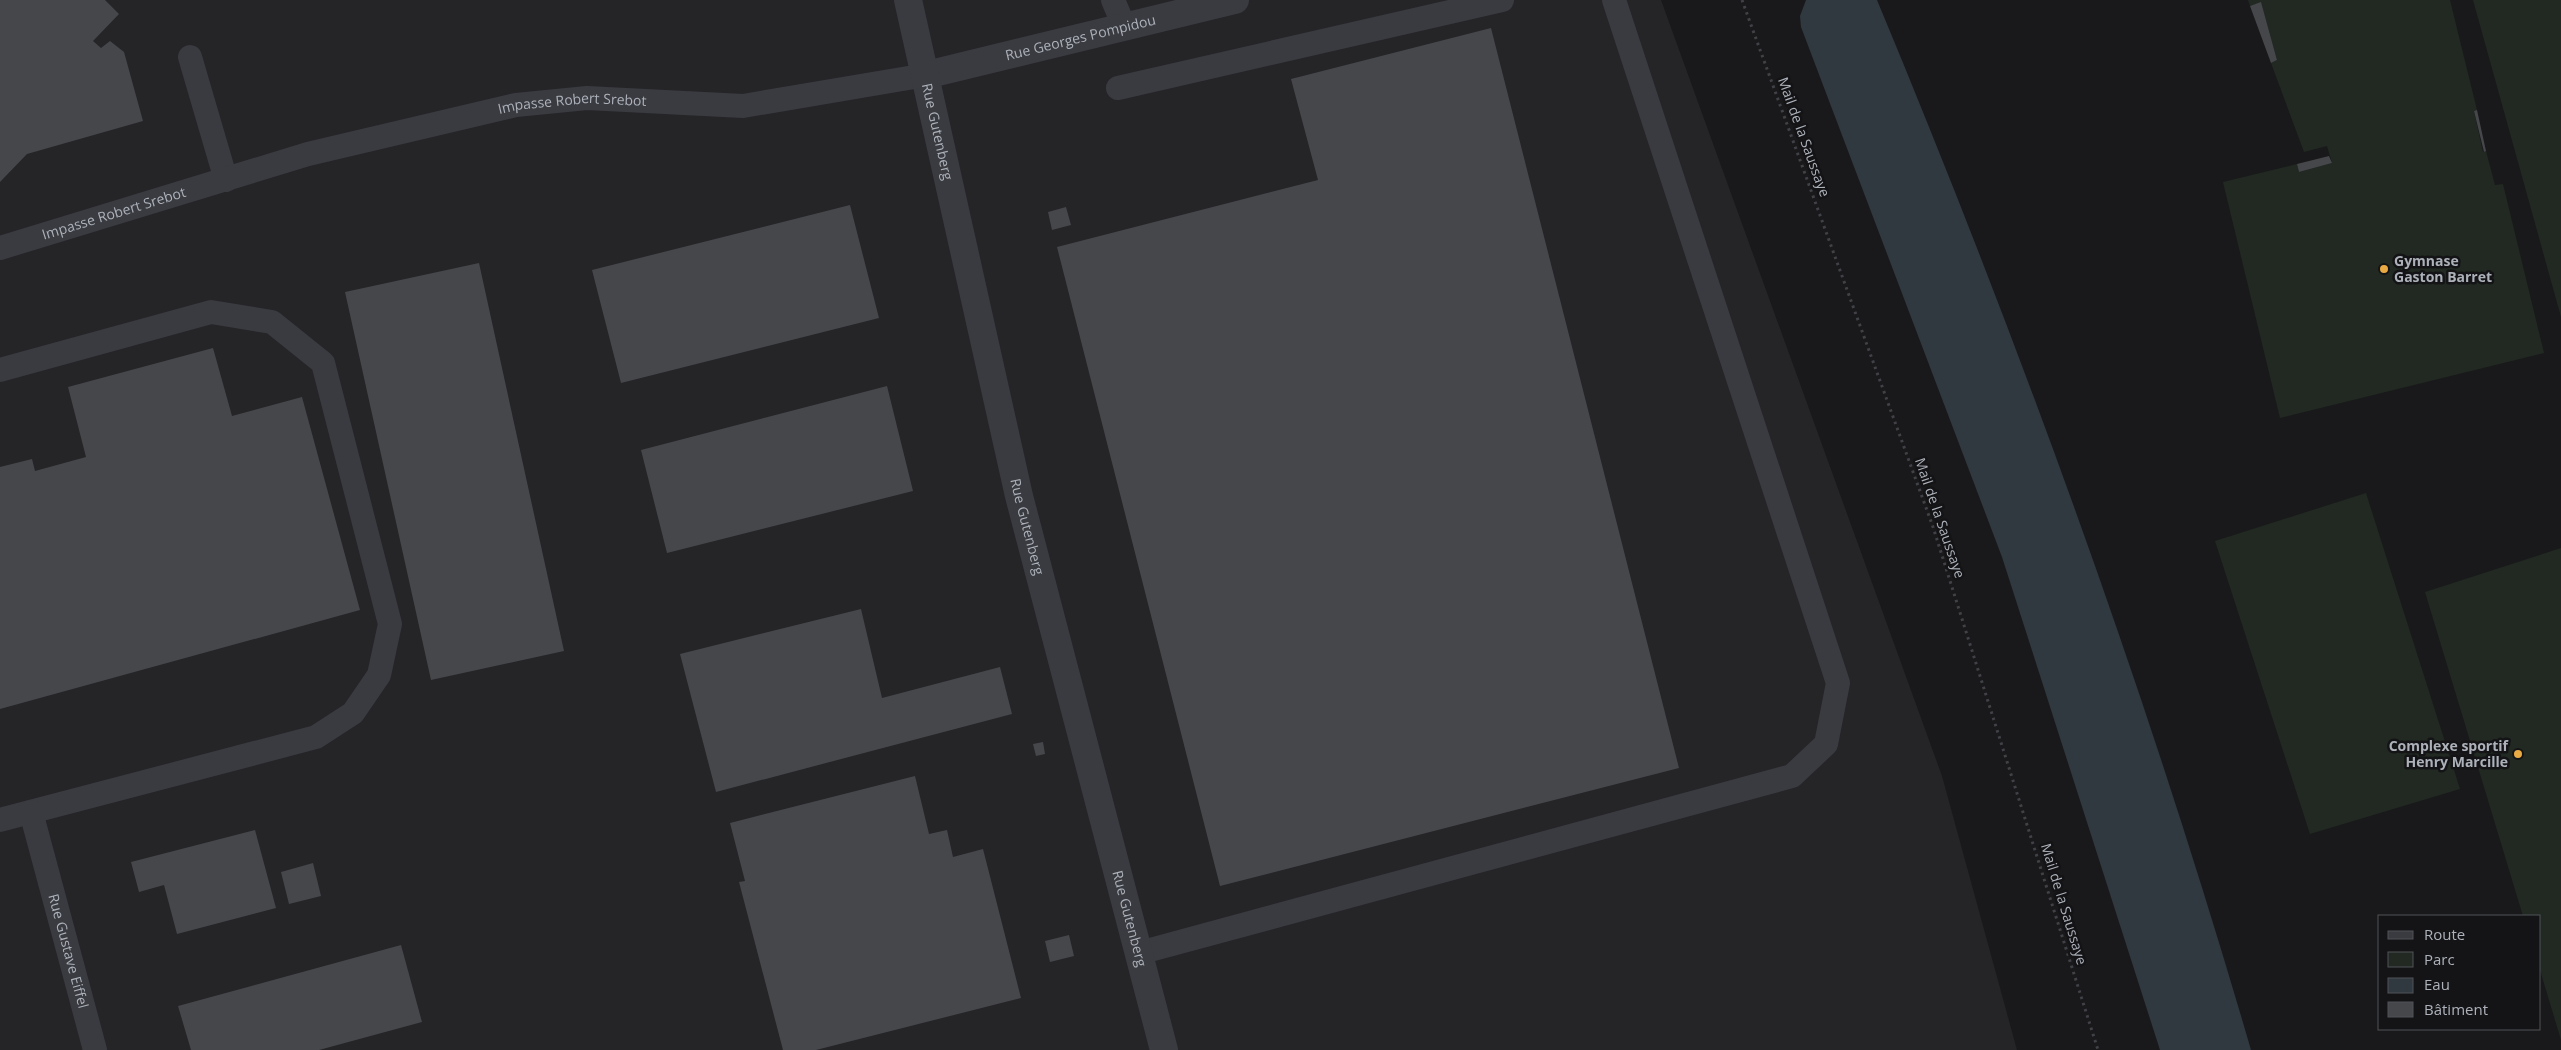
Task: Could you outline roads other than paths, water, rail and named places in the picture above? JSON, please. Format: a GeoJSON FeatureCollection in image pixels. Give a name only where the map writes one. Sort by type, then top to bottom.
{"type":"FeatureCollection","features":[{"type":"Feature","properties":{"kind":"street","name":"Rue Gutenberg"},"geometry":{"type":"LineString","coordinates":[[908,0],[1019,496],[1164,1050]]}},
{"type":"Feature","properties":{"kind":"street","name":"Rue Georges Pompidou"},"geometry":{"type":"LineString","coordinates":[[926,75],[1124,13],[1235,0]]}},
{"type":"Feature","properties":{"kind":"lane"},"geometry":{"type":"LineString","coordinates":[[1113,0],[1124,13]]}},
{"type":"Feature","properties":{"kind":"lane"},"geometry":{"type":"LineString","coordinates":[[1118,88],[1502,0]]}},
{"type":"Feature","properties":{"kind":"lane"},"geometry":{"type":"LineString","coordinates":[[1139,953],[1792,776],[1826,744],[1838,683],[1614,0]]}},
{"type":"Feature","properties":{"kind":"lane"},"geometry":{"type":"LineString","coordinates":[[190,57],[226,180]]}},
{"type":"Feature","properties":{"kind":"lane","name":"Impasse Robert Srebot"},"geometry":{"type":"LineString","coordinates":[[0,248],[308,154],[516,106],[587,98],[742,106],[926,75]]}},
{"type":"Feature","properties":{"kind":"lane"},"geometry":{"type":"LineString","coordinates":[[0,370],[211,312],[272,322],[323,363],[390,624],[379,675],[353,713],[316,737],[0,820]]}},
{"type":"Feature","properties":{"kind":"lane","name":"Rue Gustave Eiffel"},"geometry":{"type":"LineString","coordinates":[[31,812],[95,1050]]}},
{"type":"Feature","properties":{"kind":"water"},"geometry":{"type":"Polygon","coordinates":[[[1806,0],[1877,0],[1981,258],[2079,520],[2169,784],[2251,1050],[2160,1050],[2002,557],[1801,27],[1800,16],[1806,0]]]}},
{"type":"Feature","properties":{"kind":"place","name":"Gymnase Gaston Barret"},"geometry":{"type":"Point","coordinates":[2384,269]}},
{"type":"Feature","properties":{"kind":"place","name":"Complexe sportif Henry Marcille"},"geometry":{"type":"Point","coordinates":[2518,754]}}]}
